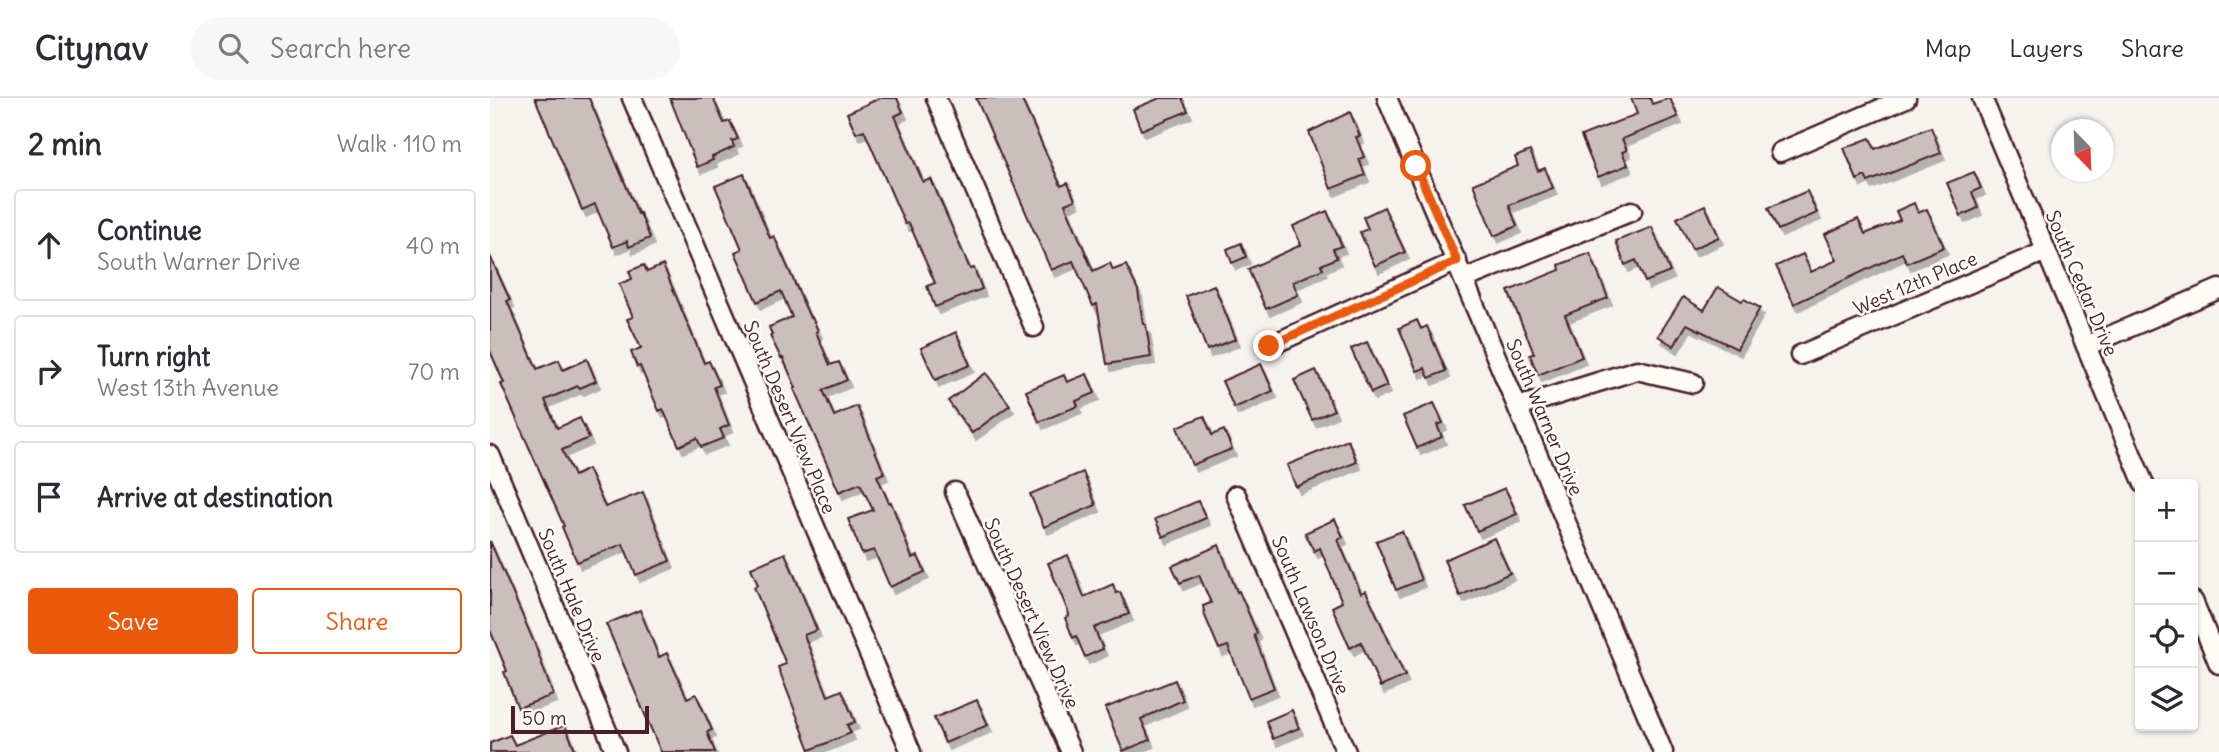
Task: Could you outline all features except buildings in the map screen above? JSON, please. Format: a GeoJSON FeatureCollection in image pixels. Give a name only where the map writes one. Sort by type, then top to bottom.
{"type":"FeatureCollection","features":[{"type":"Feature","properties":{"kind":"street","name":"South Desert View Place"},"geometry":{"type":"LineString","coordinates":[[632,98],[911,752]]}},
{"type":"Feature","properties":{"kind":"street"},"geometry":{"type":"LineString","coordinates":[[936,98],[1034,327]]}},
{"type":"Feature","properties":{"kind":"street","name":"South Warner Drive"},"geometry":{"type":"LineString","coordinates":[[1387,98],[1663,752]]}},
{"type":"Feature","properties":{"kind":"street"},"geometry":{"type":"LineString","coordinates":[[1780,152],[1906,98]]}},
{"type":"Feature","properties":{"kind":"street","name":"South Cedar Drive"},"geometry":{"type":"LineString","coordinates":[[1982,98],[2142,479]]}},
{"type":"Feature","properties":{"kind":"street"},"geometry":{"type":"LineString","coordinates":[[1464,279],[1632,211]]}},
{"type":"Feature","properties":{"kind":"street","name":"West 12th Place"},"geometry":{"type":"LineString","coordinates":[[1800,355],[2046,251]]}},
{"type":"Feature","properties":{"kind":"street"},"geometry":{"type":"LineString","coordinates":[[1269,346],[1457,261]]}},
{"type":"Feature","properties":{"kind":"street"},"geometry":{"type":"LineString","coordinates":[[2086,346],[2219,289]]}},
{"type":"Feature","properties":{"kind":"street"},"geometry":{"type":"LineString","coordinates":[[1518,407],[1637,370],[1693,383]]}},
{"type":"Feature","properties":{"kind":"street","name":"South Hale Drive"},"geometry":{"type":"LineString","coordinates":[[490,455],[616,752]]}},
{"type":"Feature","properties":{"kind":"street","name":"South Desert View Drive"},"geometry":{"type":"LineString","coordinates":[[955,492],[1071,752]]}},
{"type":"Feature","properties":{"kind":"street","name":"South Lawson Drive"},"geometry":{"type":"LineString","coordinates":[[1237,495],[1346,752]]}},
{"type":"Feature","properties":{"kind":"street"},"geometry":{"type":"LineString","coordinates":[[2195,605],[2219,664]]}},
{"type":"Feature","properties":{"kind":"route"},"geometry":{"type":"LineString","coordinates":[[1269,346],[1457,261],[1416,166]]}}]}
